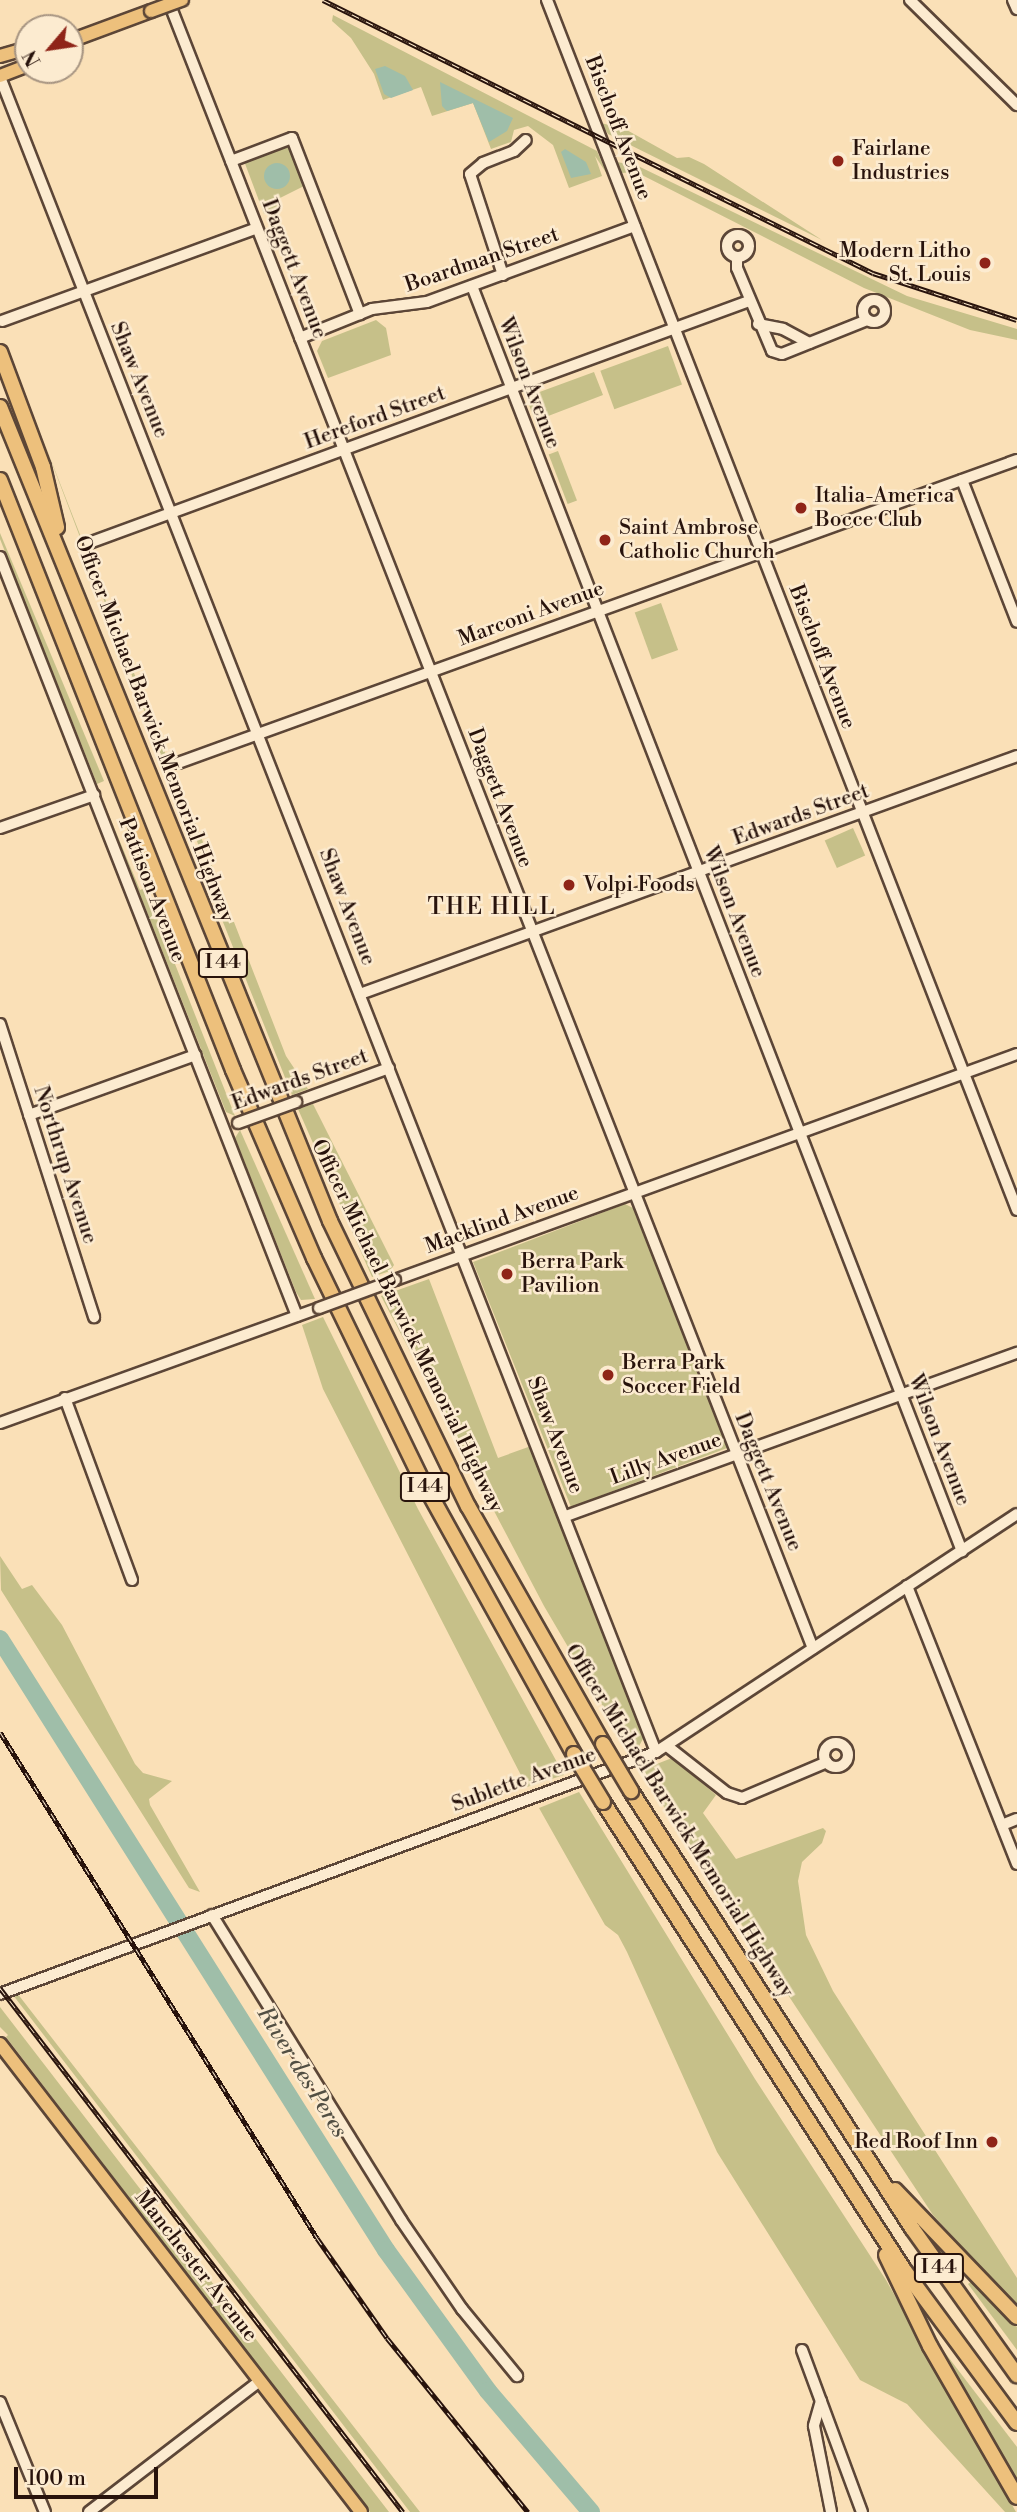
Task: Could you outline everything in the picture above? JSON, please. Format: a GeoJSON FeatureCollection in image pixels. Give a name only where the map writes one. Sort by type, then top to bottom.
{"type":"FeatureCollection","features":[{"type":"Feature","properties":{"kind":"highway"},"geometry":{"type":"LineString","coordinates":[[0,352],[49,486],[58,543]]}},
{"type":"Feature","properties":{"kind":"highway","name":"Officer Michael Barwick Memorial Highway"},"geometry":{"type":"LineString","coordinates":[[0,407],[58,543],[267,1075],[347,1257],[468,1506],[631,1791],[866,2157],[1017,2375]]}},
{"type":"Feature","properties":{"kind":"highway","name":"I 44"},"geometry":{"type":"LineString","coordinates":[[0,480],[233,1070],[314,1258],[428,1492],[603,1802],[868,2216],[1017,2423]]}},
{"type":"Feature","properties":{"kind":"highway"},"geometry":{"type":"LineString","coordinates":[[0,497],[23,534]]}},
{"type":"Feature","properties":{"kind":"highway"},"geometry":{"type":"LineString","coordinates":[[866,2157],[960,2262],[1017,2317]]}},
{"type":"Feature","properties":{"kind":"highway"},"geometry":{"type":"LineString","coordinates":[[868,2216],[930,2346],[1017,2497]]}},
{"type":"Feature","properties":{"kind":"main road"},"geometry":{"type":"LineString","coordinates":[[84,36],[182,0]]}},
{"type":"Feature","properties":{"kind":"main road","name":"Manchester Avenue"},"geometry":{"type":"LineString","coordinates":[[1,2049],[361,2512]]}},
{"type":"Feature","properties":{"kind":"street","name":"Daggett Avenue"},"geometry":{"type":"LineString","coordinates":[[168,0],[813,1648]]}},
{"type":"Feature","properties":{"kind":"street","name":"Bischoff Avenue"},"geometry":{"type":"LineString","coordinates":[[547,0],[1017,1210]]}},
{"type":"Feature","properties":{"kind":"street"},"geometry":{"type":"LineString","coordinates":[[910,0],[1017,105]]}},
{"type":"Feature","properties":{"kind":"street"},"geometry":{"type":"LineString","coordinates":[[1013,0],[1017,9]]}},
{"type":"Feature","properties":{"kind":"street","name":"Shaw Avenue"},"geometry":{"type":"LineString","coordinates":[[0,77],[566,1516],[656,1752]]}},
{"type":"Feature","properties":{"kind":"street"},"geometry":{"type":"LineString","coordinates":[[231,161],[292,138],[360,314]]}},
{"type":"Feature","properties":{"kind":"street"},"geometry":{"type":"LineString","coordinates":[[503,275],[470,174],[483,163],[514,151],[526,140]]}},
{"type":"Feature","properties":{"kind":"street","name":"Boardman Street"},"geometry":{"type":"LineString","coordinates":[[300,338],[380,307],[416,306],[635,226]]}},
{"type":"Feature","properties":{"kind":"street"},"geometry":{"type":"LineString","coordinates":[[2,321],[257,228]]}},
{"type":"Feature","properties":{"kind":"street"},"geometry":{"type":"LineString","coordinates":[[737,257],[749,301],[768,348],[782,354],[867,320]]}},
{"type":"Feature","properties":{"kind":"street","name":"Wilson Avenue"},"geometry":{"type":"LineString","coordinates":[[472,286],[510,390],[962,1551]]}},
{"type":"Feature","properties":{"kind":"street","name":"Hereford Street"},"geometry":{"type":"LineString","coordinates":[[89,543],[675,331],[749,301]]}},
{"type":"Feature","properties":{"kind":"street"},"geometry":{"type":"LineString","coordinates":[[758,324],[783,329],[810,344]]}},
{"type":"Feature","properties":{"kind":"street","name":"Marconi Avenue"},"geometry":{"type":"LineString","coordinates":[[178,763],[1017,460]]}},
{"type":"Feature","properties":{"kind":"street"},"geometry":{"type":"LineString","coordinates":[[962,480],[1017,622]]}},
{"type":"Feature","properties":{"kind":"street","name":"Pattison Avenue"},"geometry":{"type":"LineString","coordinates":[[0,557],[3,574],[94,795],[297,1316]]}},
{"type":"Feature","properties":{"kind":"street","name":"Edwards Street"},"geometry":{"type":"LineString","coordinates":[[360,995],[1017,756]]}},
{"type":"Feature","properties":{"kind":"street"},"geometry":{"type":"LineString","coordinates":[[0,828],[94,795]]}},
{"type":"Feature","properties":{"kind":"street","name":"Northrup Avenue"},"geometry":{"type":"LineString","coordinates":[[0,1024],[94,1317]]}},
{"type":"Feature","properties":{"kind":"street","name":"Macklind Avenue"},"geometry":{"type":"LineString","coordinates":[[0,1423],[1017,1054]]}},
{"type":"Feature","properties":{"kind":"street"},"geometry":{"type":"LineString","coordinates":[[29,1115],[196,1055]]}},
{"type":"Feature","properties":{"kind":"street","name":"Edwards Street"},"geometry":{"type":"LineString","coordinates":[[224,1128],[389,1068]]}},
{"type":"Feature","properties":{"kind":"street","name":"Lilly Avenue"},"geometry":{"type":"LineString","coordinates":[[566,1516],[1017,1353]]}},
{"type":"Feature","properties":{"kind":"street"},"geometry":{"type":"LineString","coordinates":[[65,1398],[132,1580]]}},
{"type":"Feature","properties":{"kind":"street","name":"Sublette Avenue"},"geometry":{"type":"LineString","coordinates":[[0,1994],[656,1752],[1017,1514]]}},
{"type":"Feature","properties":{"kind":"street"},"geometry":{"type":"LineString","coordinates":[[907,1586],[1017,1864]]}},
{"type":"Feature","properties":{"kind":"street"},"geometry":{"type":"LineString","coordinates":[[667,1746],[727,1793],[742,1798],[827,1762]]}},
{"type":"Feature","properties":{"kind":"street"},"geometry":{"type":"LineString","coordinates":[[1002,1825],[1017,1819]]}},
{"type":"Feature","properties":{"kind":"street"},"geometry":{"type":"LineString","coordinates":[[208,1916],[401,2220],[462,2309],[517,2376]]}},
{"type":"Feature","properties":{"kind":"street"},"geometry":{"type":"LineString","coordinates":[[802,2350],[862,2512]]}},
{"type":"Feature","properties":{"kind":"street"},"geometry":{"type":"LineString","coordinates":[[89,2512],[260,2381]]}},
{"type":"Feature","properties":{"kind":"street"},"geometry":{"type":"LineString","coordinates":[[821,2401],[814,2426],[831,2512]]}},
{"type":"Feature","properties":{"kind":"street"},"geometry":{"type":"LineString","coordinates":[[0,2402],[45,2512]]}},
{"type":"Feature","properties":{"kind":"shaded area"},"geometry":{"type":"Polygon","coordinates":[[[333,15],[597,151],[607,174],[595,156],[602,176],[569,188],[553,145],[528,126],[514,130],[511,142],[491,149],[473,103],[432,116],[421,87],[383,100],[374,74],[351,38],[332,21],[333,15]]]}},
{"type":"Feature","properties":{"kind":"shaded area"},"geometry":{"type":"Polygon","coordinates":[[[385,66],[405,76],[413,90],[391,98],[384,94],[375,69],[385,66]]]}},
{"type":"Feature","properties":{"kind":"shaded area"},"geometry":{"type":"Polygon","coordinates":[[[440,82],[513,118],[507,131],[489,142],[473,103],[447,111],[442,106],[440,82]]]}},
{"type":"Feature","properties":{"kind":"shaded area"},"geometry":{"type":"Polygon","coordinates":[[[601,123],[625,129],[677,158],[689,157],[704,164],[822,240],[608,134],[601,123]]]}},
{"type":"Feature","properties":{"kind":"shaded area"},"geometry":{"type":"Polygon","coordinates":[[[284,146],[289,148],[304,186],[278,199],[281,207],[264,214],[244,161],[284,146]]]}},
{"type":"Feature","properties":{"kind":"shaded area"},"geometry":{"type":"Polygon","coordinates":[[[565,149],[586,162],[591,174],[571,178],[561,152],[565,149]]]}},
{"type":"Feature","properties":{"kind":"shaded area"},"geometry":{"type":"Polygon","coordinates":[[[617,162],[638,166],[907,296],[1017,329],[1017,340],[970,330],[864,288],[636,172],[621,173],[617,162]]]}},
{"type":"Feature","properties":{"kind":"shaded area"},"geometry":{"type":"Polygon","coordinates":[[[277,163],[286,167],[290,176],[286,185],[277,189],[268,185],[264,176],[268,167],[277,163]]]}},
{"type":"Feature","properties":{"kind":"shaded area"},"geometry":{"type":"Polygon","coordinates":[[[376,320],[386,328],[391,355],[328,378],[317,351],[322,341],[376,320]]]}},
{"type":"Feature","properties":{"kind":"shaded area"},"geometry":{"type":"Polygon","coordinates":[[[668,346],[682,385],[614,409],[600,371],[668,346]]]}},
{"type":"Feature","properties":{"kind":"shaded area"},"geometry":{"type":"Polygon","coordinates":[[[594,372],[603,395],[543,418],[549,436],[542,439],[526,397],[594,372]]]}},
{"type":"Feature","properties":{"kind":"shaded area"},"geometry":{"type":"Polygon","coordinates":[[[42,437],[173,773],[167,777],[127,661],[42,437]]]}},
{"type":"Feature","properties":{"kind":"shaded area"},"geometry":{"type":"Polygon","coordinates":[[[558,451],[577,500],[568,504],[549,455],[558,451]]]}},
{"type":"Feature","properties":{"kind":"shaded area"},"geometry":{"type":"Polygon","coordinates":[[[0,533],[104,781],[97,784],[0,539],[0,533]]]}},
{"type":"Feature","properties":{"kind":"shaded area"},"geometry":{"type":"Polygon","coordinates":[[[661,603],[678,650],[652,660],[635,613],[661,603]]]}},
{"type":"Feature","properties":{"kind":"shaded area"},"geometry":{"type":"Polygon","coordinates":[[[97,786],[140,890],[145,888],[235,1116],[226,1112],[97,786]]]}},
{"type":"Feature","properties":{"kind":"shaded area"},"geometry":{"type":"Polygon","coordinates":[[[194,819],[286,1056],[308,1089],[292,1095],[201,867],[205,865],[190,820],[194,819]]]}},
{"type":"Feature","properties":{"kind":"shaded area"},"geometry":{"type":"Polygon","coordinates":[[[853,828],[865,855],[837,868],[825,841],[853,828]]]}},
{"type":"Feature","properties":{"kind":"shaded area"},"geometry":{"type":"Polygon","coordinates":[[[313,1104],[394,1265],[390,1271],[372,1277],[298,1109],[313,1104]]]}},
{"type":"Feature","properties":{"kind":"shaded area"},"geometry":{"type":"Polygon","coordinates":[[[240,1130],[315,1299],[301,1300],[296,1292],[235,1138],[240,1130]]]}},
{"type":"Feature","properties":{"kind":"shaded area"},"geometry":{"type":"Polygon","coordinates":[[[625,1204],[633,1208],[727,1448],[571,1507],[473,1262],[625,1204]]]}},
{"type":"Feature","properties":{"kind":"shaded area"},"geometry":{"type":"Polygon","coordinates":[[[429,1279],[498,1458],[531,1446],[644,1737],[638,1748],[629,1751],[544,1606],[381,1296],[429,1279]]]}},
{"type":"Feature","properties":{"kind":"shaded area"},"geometry":{"type":"Polygon","coordinates":[[[323,1317],[418,1509],[564,1775],[527,1787],[323,1389],[302,1325],[323,1317]]]}},
{"type":"Feature","properties":{"kind":"shaded area"},"geometry":{"type":"Polygon","coordinates":[[[0,1556],[22,1589],[32,1585],[62,1625],[135,1764],[143,1773],[172,1781],[149,1799],[150,1805],[200,1892],[189,1888],[1,1590],[0,1556]]]}},
{"type":"Feature","properties":{"kind":"shaded area"},"geometry":{"type":"Polygon","coordinates":[[[672,1758],[716,1795],[703,1813],[736,1859],[823,1828],[826,1831],[822,1843],[802,1862],[798,1881],[806,1935],[833,1991],[1017,2278],[1017,2307],[933,2215],[649,1784],[644,1769],[672,1758]]]}},
{"type":"Feature","properties":{"kind":"shaded area"},"geometry":{"type":"Polygon","coordinates":[[[579,1792],[755,2079],[886,2280],[1016,2512],[1005,2512],[907,2404],[860,2380],[717,2152],[627,1952],[618,1935],[605,1925],[539,1808],[579,1792]]]}},
{"type":"Feature","properties":{"kind":"shaded area"},"geometry":{"type":"Polygon","coordinates":[[[17,1993],[420,2512],[410,2512],[13,1995],[17,1993]]]}},
{"type":"Feature","properties":{"kind":"shaded area"},"geometry":{"type":"Polygon","coordinates":[[[0,2007],[389,2512],[370,2512],[6,2037],[8,2035],[0,2027],[0,2007]]]}},
{"type":"Feature","properties":{"kind":"shaded area"},"geometry":{"type":"Polygon","coordinates":[[[971,2282],[1017,2327],[1017,2350],[968,2284],[971,2282]]]}},
{"type":"Feature","properties":{"kind":"shaded area"},"geometry":{"type":"Polygon","coordinates":[[[939,2345],[1017,2447],[1017,2483],[958,2389],[939,2345]]]}},
{"type":"Feature","properties":{"kind":"waterway","name":"River des Peres"},"geometry":{"type":"LineString","coordinates":[[0,1639],[386,2250],[488,2391],[591,2512]]}},
{"type":"Feature","properties":{"kind":"railway"},"geometry":{"type":"LineString","coordinates":[[323,0],[873,273],[1017,320]]}},
{"type":"Feature","properties":{"kind":"railway"},"geometry":{"type":"LineString","coordinates":[[0,1732],[317,2238],[387,2338],[528,2512]]}},
{"type":"Feature","properties":{"kind":"railway"},"geometry":{"type":"LineString","coordinates":[[0,1988],[403,2512]]}},
{"type":"Feature","properties":{"kind":"place","name":"Fairlane Industries"},"geometry":{"type":"Point","coordinates":[838,161]}},
{"type":"Feature","properties":{"kind":"place","name":"Modern Litho St. Louis"},"geometry":{"type":"Point","coordinates":[985,263]}},
{"type":"Feature","properties":{"kind":"place","name":"Italia-America Bocce Club"},"geometry":{"type":"Point","coordinates":[801,508]}},
{"type":"Feature","properties":{"kind":"place","name":"Saint Ambrose Catholic Church"},"geometry":{"type":"Point","coordinates":[605,540]}},
{"type":"Feature","properties":{"kind":"place","name":"Volpi Foods"},"geometry":{"type":"Point","coordinates":[569,885]}},
{"type":"Feature","properties":{"kind":"place","name":"Berra Park Pavilion"},"geometry":{"type":"Point","coordinates":[507,1274]}},
{"type":"Feature","properties":{"kind":"place","name":"Berra Park Soccer Field"},"geometry":{"type":"Point","coordinates":[608,1375]}},
{"type":"Feature","properties":{"kind":"place","name":"Red Roof Inn"},"geometry":{"type":"Point","coordinates":[992,2142]}},
{"type":"Feature","properties":{"kind":"district","name":"THE HILL"},"geometry":{"type":"Point","coordinates":[492,907]}}]}
